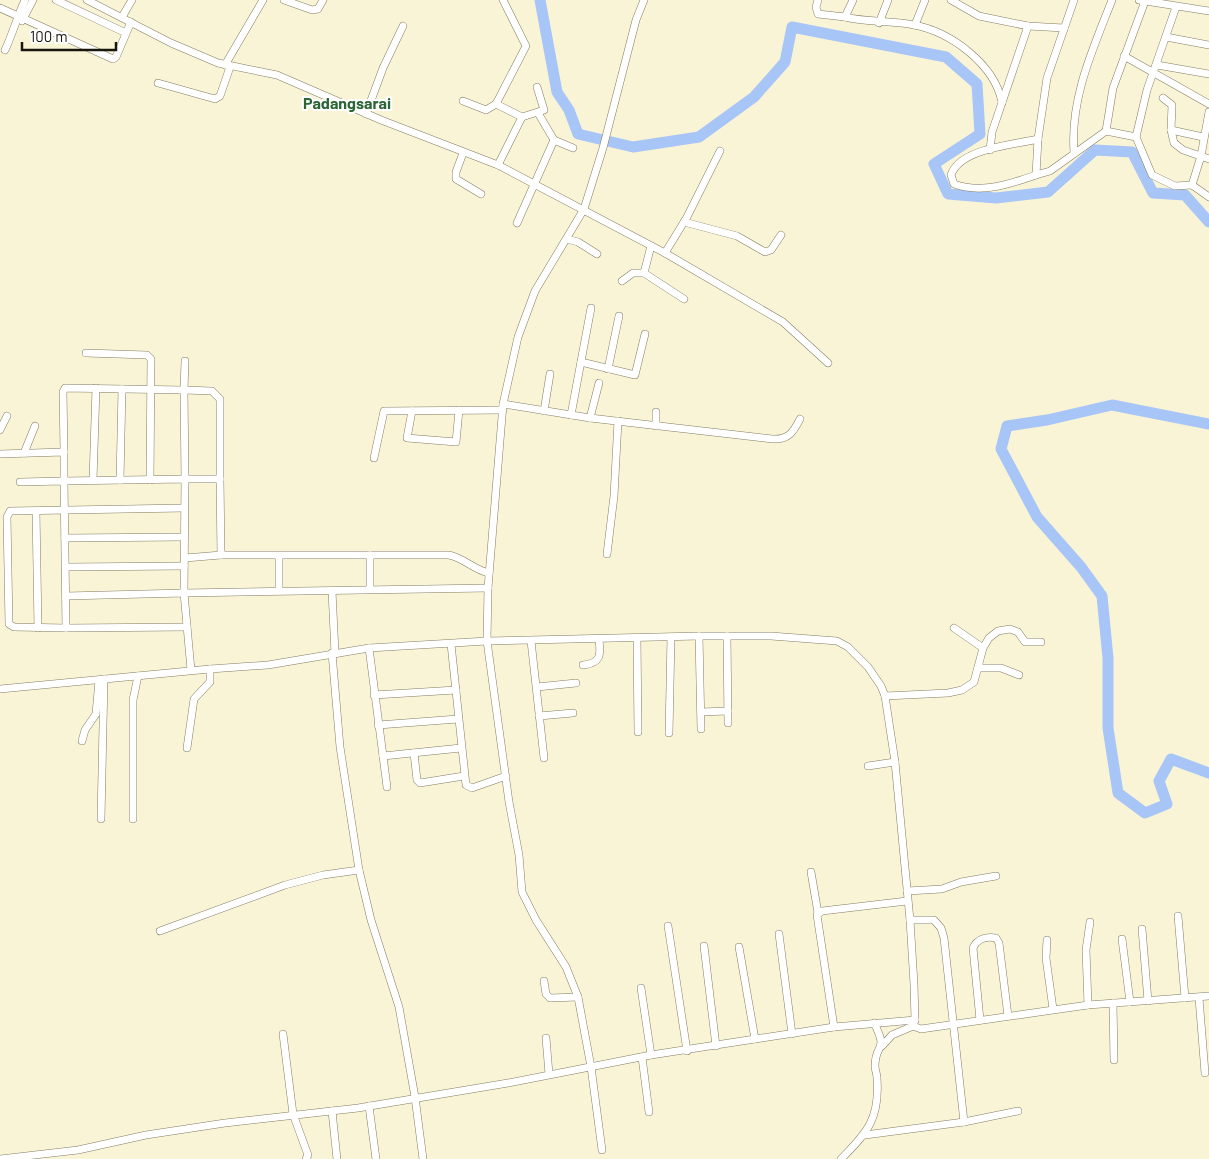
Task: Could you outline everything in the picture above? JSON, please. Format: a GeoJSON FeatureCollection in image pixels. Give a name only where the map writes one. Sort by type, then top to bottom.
{"type":"FeatureCollection","features":[{"type":"Feature","properties":{"kind":"street"},"geometry":{"type":"LineString","coordinates":[[21,18],[25,0]]}},
{"type":"Feature","properties":{"kind":"street"},"geometry":{"type":"LineString","coordinates":[[5,50],[17,24],[33,0]]}},
{"type":"Feature","properties":{"kind":"street"},"geometry":{"type":"LineString","coordinates":[[56,0],[126,33]]}},
{"type":"Feature","properties":{"kind":"street"},"geometry":{"type":"LineString","coordinates":[[87,0],[171,42],[228,66],[277,75],[366,114],[498,165],[665,252],[783,322],[828,363]]}},
{"type":"Feature","properties":{"kind":"street"},"geometry":{"type":"LineString","coordinates":[[122,17],[132,0]]}},
{"type":"Feature","properties":{"kind":"street"},"geometry":{"type":"LineString","coordinates":[[158,83],[215,99],[220,96],[228,66],[263,0]]}},
{"type":"Feature","properties":{"kind":"street"},"geometry":{"type":"LineString","coordinates":[[284,0],[312,10],[318,8],[323,0]]}},
{"type":"Feature","properties":{"kind":"street"},"geometry":{"type":"LineString","coordinates":[[463,101],[486,110],[496,104],[526,46],[503,0]]}},
{"type":"Feature","properties":{"kind":"street"},"geometry":{"type":"LineString","coordinates":[[602,1150],[592,1067],[578,997],[566,968],[536,920],[522,892],[519,855],[487,641],[488,588],[503,407],[522,322],[535,291],[584,210],[603,148],[632,35],[644,0]]}},
{"type":"Feature","properties":{"kind":"street"},"geometry":{"type":"LineString","coordinates":[[818,0],[816,7],[818,14],[879,23],[915,25],[954,41],[966,48],[993,78],[1002,102]]}},
{"type":"Feature","properties":{"kind":"street"},"geometry":{"type":"LineString","coordinates":[[845,17],[853,0]]}},
{"type":"Feature","properties":{"kind":"street"},"geometry":{"type":"LineString","coordinates":[[879,23],[888,0]]}},
{"type":"Feature","properties":{"kind":"street"},"geometry":{"type":"LineString","coordinates":[[915,25],[925,0]]}},
{"type":"Feature","properties":{"kind":"street"},"geometry":{"type":"LineString","coordinates":[[951,0],[979,16],[1028,26],[1064,28]]}},
{"type":"Feature","properties":{"kind":"street"},"geometry":{"type":"LineString","coordinates":[[1036,175],[1038,139],[1047,78],[1074,0]]}},
{"type":"Feature","properties":{"kind":"street"},"geometry":{"type":"LineString","coordinates":[[1074,152],[1076,106],[1087,64],[1112,0]]}},
{"type":"Feature","properties":{"kind":"street"},"geometry":{"type":"LineString","coordinates":[[1106,131],[1113,88],[1141,0],[1209,11]]}},
{"type":"Feature","properties":{"kind":"street"},"geometry":{"type":"LineString","coordinates":[[1176,7],[1143,103],[1136,137],[1152,175],[1175,186],[1192,185],[1209,198]]}},
{"type":"Feature","properties":{"kind":"street"},"geometry":{"type":"LineString","coordinates":[[0,8],[113,60],[132,22]]}},
{"type":"Feature","properties":{"kind":"street"},"geometry":{"type":"LineString","coordinates":[[366,114],[386,61],[403,26]]}},
{"type":"Feature","properties":{"kind":"street"},"geometry":{"type":"LineString","coordinates":[[990,150],[990,138],[1028,26]]}},
{"type":"Feature","properties":{"kind":"street"},"geometry":{"type":"LineString","coordinates":[[1166,38],[1209,45]]}},
{"type":"Feature","properties":{"kind":"street"},"geometry":{"type":"LineString","coordinates":[[1124,56],[1156,69],[1209,104]]}},
{"type":"Feature","properties":{"kind":"street"},"geometry":{"type":"LineString","coordinates":[[1156,69],[1209,74]]}},
{"type":"Feature","properties":{"kind":"street"},"geometry":{"type":"LineString","coordinates":[[498,165],[522,118],[538,113],[544,108],[537,87]]}},
{"type":"Feature","properties":{"kind":"street"},"geometry":{"type":"LineString","coordinates":[[1163,98],[1172,104],[1174,143],[1183,150],[1209,159]]}},
{"type":"Feature","properties":{"kind":"street"},"geometry":{"type":"LineString","coordinates":[[496,104],[522,118]]}},
{"type":"Feature","properties":{"kind":"street"},"geometry":{"type":"LineString","coordinates":[[1192,185],[1201,156],[1202,137],[1209,112]]}},
{"type":"Feature","properties":{"kind":"street"},"geometry":{"type":"LineString","coordinates":[[538,113],[554,140],[573,148]]}},
{"type":"Feature","properties":{"kind":"street"},"geometry":{"type":"LineString","coordinates":[[1172,130],[1202,137]]}},
{"type":"Feature","properties":{"kind":"street"},"geometry":{"type":"LineString","coordinates":[[1038,139],[972,153],[959,162],[951,174],[954,184],[969,188],[993,187],[1050,171],[1074,152],[1106,131],[1136,137]]}},
{"type":"Feature","properties":{"kind":"street"},"geometry":{"type":"LineString","coordinates":[[517,223],[532,184],[554,140]]}},
{"type":"Feature","properties":{"kind":"street"},"geometry":{"type":"LineString","coordinates":[[665,252],[684,222],[720,151]]}},
{"type":"Feature","properties":{"kind":"street"},"geometry":{"type":"LineString","coordinates":[[463,153],[456,172],[456,179],[481,194]]}},
{"type":"Feature","properties":{"kind":"street"},"geometry":{"type":"LineString","coordinates":[[684,222],[737,236],[765,252],[771,250],[781,235]]}},
{"type":"Feature","properties":{"kind":"street"},"geometry":{"type":"LineString","coordinates":[[567,239],[578,242],[597,254]]}},
{"type":"Feature","properties":{"kind":"street"},"geometry":{"type":"LineString","coordinates":[[644,274],[651,246]]}},
{"type":"Feature","properties":{"kind":"street"},"geometry":{"type":"LineString","coordinates":[[622,281],[633,273],[644,274],[684,299]]}},
{"type":"Feature","properties":{"kind":"street"},"geometry":{"type":"LineString","coordinates":[[571,415],[591,308]]}},
{"type":"Feature","properties":{"kind":"street"},"geometry":{"type":"LineString","coordinates":[[608,369],[620,316]]}},
{"type":"Feature","properties":{"kind":"street"},"geometry":{"type":"LineString","coordinates":[[581,362],[635,376],[644,334]]}},
{"type":"Feature","properties":{"kind":"street"},"geometry":{"type":"LineString","coordinates":[[86,354],[147,355],[151,359],[150,480]]}},
{"type":"Feature","properties":{"kind":"street"},"geometry":{"type":"LineString","coordinates":[[185,361],[184,593],[191,670]]}},
{"type":"Feature","properties":{"kind":"street"},"geometry":{"type":"LineString","coordinates":[[544,411],[550,374]]}},
{"type":"Feature","properties":{"kind":"street"},"geometry":{"type":"LineString","coordinates":[[590,418],[599,382]]}},
{"type":"Feature","properties":{"kind":"street"},"geometry":{"type":"LineString","coordinates":[[66,628],[67,567],[64,510],[64,390],[68,388],[209,390],[218,395],[221,556]]}},
{"type":"Feature","properties":{"kind":"street"},"geometry":{"type":"LineString","coordinates":[[93,480],[96,388]]}},
{"type":"Feature","properties":{"kind":"street"},"geometry":{"type":"LineString","coordinates":[[120,480],[122,390]]}},
{"type":"Feature","properties":{"kind":"street"},"geometry":{"type":"LineString","coordinates":[[374,458],[384,411],[459,410],[503,407],[782,440],[792,433],[800,419]]}},
{"type":"Feature","properties":{"kind":"street"},"geometry":{"type":"LineString","coordinates":[[412,411],[407,438],[456,442],[459,410]]}},
{"type":"Feature","properties":{"kind":"street"},"geometry":{"type":"LineString","coordinates":[[656,412],[656,426]]}},
{"type":"Feature","properties":{"kind":"street"},"geometry":{"type":"LineString","coordinates":[[0,430],[7,416]]}},
{"type":"Feature","properties":{"kind":"street"},"geometry":{"type":"LineString","coordinates":[[607,554],[614,496],[618,421]]}},
{"type":"Feature","properties":{"kind":"street"},"geometry":{"type":"LineString","coordinates":[[24,453],[35,426]]}},
{"type":"Feature","properties":{"kind":"street"},"geometry":{"type":"LineString","coordinates":[[0,454],[64,452]]}},
{"type":"Feature","properties":{"kind":"street"},"geometry":{"type":"LineString","coordinates":[[20,482],[220,478]]}},
{"type":"Feature","properties":{"kind":"street"},"geometry":{"type":"LineString","coordinates":[[184,508],[14,510],[10,511],[6,517],[9,624],[14,627],[38,628],[187,627]]}},
{"type":"Feature","properties":{"kind":"street"},"geometry":{"type":"LineString","coordinates":[[36,511],[38,628]]}},
{"type":"Feature","properties":{"kind":"street"},"geometry":{"type":"LineString","coordinates":[[65,538],[184,537]]}},
{"type":"Feature","properties":{"kind":"street"},"geometry":{"type":"LineString","coordinates":[[370,555],[370,589]]}},
{"type":"Feature","properties":{"kind":"street"},"geometry":{"type":"LineString","coordinates":[[185,558],[221,556],[449,555],[460,559],[478,570],[489,573]]}},
{"type":"Feature","properties":{"kind":"street"},"geometry":{"type":"LineString","coordinates":[[279,556],[279,590]]}},
{"type":"Feature","properties":{"kind":"street"},"geometry":{"type":"LineString","coordinates":[[67,567],[184,566]]}},
{"type":"Feature","properties":{"kind":"street"},"geometry":{"type":"LineString","coordinates":[[66,596],[279,590],[332,591],[488,588]]}},
{"type":"Feature","properties":{"kind":"street"},"geometry":{"type":"LineString","coordinates":[[332,591],[333,653],[340,747],[359,870],[371,920],[398,1008],[415,1097],[423,1159]]}},
{"type":"Feature","properties":{"kind":"street"},"geometry":{"type":"LineString","coordinates":[[954,628],[983,648]]}},
{"type":"Feature","properties":{"kind":"street"},"geometry":{"type":"LineString","coordinates":[[885,696],[955,692],[974,682],[983,648],[989,638],[1003,630],[1010,629],[1018,632],[1025,642],[1041,642]]}},
{"type":"Feature","properties":{"kind":"street"},"geometry":{"type":"LineString","coordinates":[[699,636],[701,729]]}},
{"type":"Feature","properties":{"kind":"street"},"geometry":{"type":"LineString","coordinates":[[0,689],[191,670],[268,665],[369,648],[487,641],[599,640],[699,636],[836,641],[853,651],[868,667],[881,686],[885,696],[895,762],[910,920],[914,1023]]}},
{"type":"Feature","properties":{"kind":"street"},"geometry":{"type":"LineString","coordinates":[[727,636],[728,724]]}},
{"type":"Feature","properties":{"kind":"street"},"geometry":{"type":"LineString","coordinates":[[669,733],[671,637]]}},
{"type":"Feature","properties":{"kind":"street"},"geometry":{"type":"LineString","coordinates":[[637,638],[638,732]]}},
{"type":"Feature","properties":{"kind":"street"},"geometry":{"type":"LineString","coordinates":[[584,665],[593,664],[598,660],[600,654],[599,640]]}},
{"type":"Feature","properties":{"kind":"street"},"geometry":{"type":"LineString","coordinates":[[531,641],[538,687],[544,758]]}},
{"type":"Feature","properties":{"kind":"street"},"geometry":{"type":"LineString","coordinates":[[451,644],[466,785],[470,788],[506,776]]}},
{"type":"Feature","properties":{"kind":"street"},"geometry":{"type":"LineString","coordinates":[[369,648],[387,787]]}},
{"type":"Feature","properties":{"kind":"street"},"geometry":{"type":"LineString","coordinates":[[978,668],[1002,668],[1019,674]]}},
{"type":"Feature","properties":{"kind":"street"},"geometry":{"type":"LineString","coordinates":[[187,748],[194,699],[210,682],[210,669]]}},
{"type":"Feature","properties":{"kind":"street"},"geometry":{"type":"LineString","coordinates":[[133,819],[133,700],[138,676]]}},
{"type":"Feature","properties":{"kind":"street"},"geometry":{"type":"LineString","coordinates":[[82,741],[85,730],[96,714],[101,680]]}},
{"type":"Feature","properties":{"kind":"street"},"geometry":{"type":"LineString","coordinates":[[101,680],[101,819]]}},
{"type":"Feature","properties":{"kind":"street"},"geometry":{"type":"LineString","coordinates":[[538,687],[576,683]]}},
{"type":"Feature","properties":{"kind":"street"},"geometry":{"type":"LineString","coordinates":[[374,695],[456,690]]}},
{"type":"Feature","properties":{"kind":"street"},"geometry":{"type":"LineString","coordinates":[[701,712],[728,711]]}},
{"type":"Feature","properties":{"kind":"street"},"geometry":{"type":"LineString","coordinates":[[539,716],[573,713]]}},
{"type":"Feature","properties":{"kind":"street"},"geometry":{"type":"LineString","coordinates":[[378,725],[458,719]]}},
{"type":"Feature","properties":{"kind":"street"},"geometry":{"type":"LineString","coordinates":[[383,756],[461,748]]}},
{"type":"Feature","properties":{"kind":"street"},"geometry":{"type":"LineString","coordinates":[[414,753],[417,780],[420,783],[464,776]]}},
{"type":"Feature","properties":{"kind":"street"},"geometry":{"type":"LineString","coordinates":[[868,766],[895,762]]}},
{"type":"Feature","properties":{"kind":"street"},"geometry":{"type":"LineString","coordinates":[[160,931],[285,885],[323,875],[359,870]]}},
{"type":"Feature","properties":{"kind":"street"},"geometry":{"type":"LineString","coordinates":[[811,872],[818,913],[816,918],[834,1027]]}},
{"type":"Feature","properties":{"kind":"street"},"geometry":{"type":"LineString","coordinates":[[907,891],[942,889],[961,882],[996,876]]}},
{"type":"Feature","properties":{"kind":"street"},"geometry":{"type":"LineString","coordinates":[[818,913],[907,901]]}},
{"type":"Feature","properties":{"kind":"street"},"geometry":{"type":"LineString","coordinates":[[1178,916],[1185,998]]}},
{"type":"Feature","properties":{"kind":"street"},"geometry":{"type":"LineString","coordinates":[[910,920],[930,918],[937,922],[941,928],[954,1024],[964,1122]]}},
{"type":"Feature","properties":{"kind":"street"},"geometry":{"type":"LineString","coordinates":[[1088,1005],[1086,950],[1090,922]]}},
{"type":"Feature","properties":{"kind":"street"},"geometry":{"type":"LineString","coordinates":[[668,926],[687,1051]]}},
{"type":"Feature","properties":{"kind":"street"},"geometry":{"type":"LineString","coordinates":[[1142,929],[1148,1001]]}},
{"type":"Feature","properties":{"kind":"street"},"geometry":{"type":"LineString","coordinates":[[779,934],[792,1034]]}},
{"type":"Feature","properties":{"kind":"street"},"geometry":{"type":"LineString","coordinates":[[980,1020],[973,948],[980,939],[987,937],[996,938],[999,943],[1008,1016]]}},
{"type":"Feature","properties":{"kind":"street"},"geometry":{"type":"LineString","coordinates":[[1122,939],[1130,1002]]}},
{"type":"Feature","properties":{"kind":"street"},"geometry":{"type":"LineString","coordinates":[[1047,940],[1046,958],[1053,1009]]}},
{"type":"Feature","properties":{"kind":"street"},"geometry":{"type":"LineString","coordinates":[[704,946],[716,1046]]}},
{"type":"Feature","properties":{"kind":"street"},"geometry":{"type":"LineString","coordinates":[[739,947],[755,1039]]}},
{"type":"Feature","properties":{"kind":"street"},"geometry":{"type":"LineString","coordinates":[[544,982],[546,994],[550,998],[578,997]]}},
{"type":"Feature","properties":{"kind":"street"},"geometry":{"type":"LineString","coordinates":[[640,988],[651,1055]]}},
{"type":"Feature","properties":{"kind":"street"},"geometry":{"type":"LineString","coordinates":[[0,1159],[78,1150],[146,1135],[294,1114],[369,1106],[651,1055],[834,1027],[874,1023],[914,1023],[921,1029],[1053,1009],[1209,996]]}},
{"type":"Feature","properties":{"kind":"street"},"geometry":{"type":"LineString","coordinates":[[1199,998],[1205,1073]]}},
{"type":"Feature","properties":{"kind":"street"},"geometry":{"type":"LineString","coordinates":[[1113,1003],[1114,1060]]}},
{"type":"Feature","properties":{"kind":"street"},"geometry":{"type":"LineString","coordinates":[[874,1023],[881,1036],[882,1046]]}},
{"type":"Feature","properties":{"kind":"street"},"geometry":{"type":"LineString","coordinates":[[841,1159],[865,1136],[875,1116],[877,1079],[875,1066],[882,1046],[892,1035],[914,1023]]}},
{"type":"Feature","properties":{"kind":"street"},"geometry":{"type":"LineString","coordinates":[[283,1034],[294,1114],[308,1155],[306,1159]]}},
{"type":"Feature","properties":{"kind":"street"},"geometry":{"type":"LineString","coordinates":[[546,1038],[550,1074]]}},
{"type":"Feature","properties":{"kind":"street"},"geometry":{"type":"LineString","coordinates":[[642,1057],[648,1112]]}},
{"type":"Feature","properties":{"kind":"street"},"geometry":{"type":"LineString","coordinates":[[369,1106],[376,1159]]}},
{"type":"Feature","properties":{"kind":"street"},"geometry":{"type":"LineString","coordinates":[[332,1111],[337,1159]]}},
{"type":"Feature","properties":{"kind":"street"},"geometry":{"type":"LineString","coordinates":[[865,1136],[964,1122],[1018,1112]]}},
{"type":"Feature","properties":{"kind":"street"},"geometry":{"type":"LineString","coordinates":[[78,1150],[79,1159]]}},
{"type":"Feature","properties":{"kind":"waterway"},"geometry":{"type":"LineString","coordinates":[[540,0],[557,92],[569,110],[578,134],[633,147],[699,137],[754,97],[785,62],[792,27],[946,57],[977,84],[980,134],[934,164],[948,194],[996,198],[1048,192],[1095,150],[1132,152],[1153,193],[1185,195],[1209,222]]}},
{"type":"Feature","properties":{"kind":"waterway"},"geometry":{"type":"LineString","coordinates":[[1209,424],[1112,405],[1047,420],[1007,426],[1001,449],[1037,517],[1081,567],[1102,596],[1108,658],[1108,728],[1118,793],[1145,813],[1167,804],[1159,781],[1171,759],[1209,773]]}},
{"type":"Feature","properties":{"kind":"district","name":"Padangsarai"},"geometry":{"type":"Point","coordinates":[347,102]}}]}
